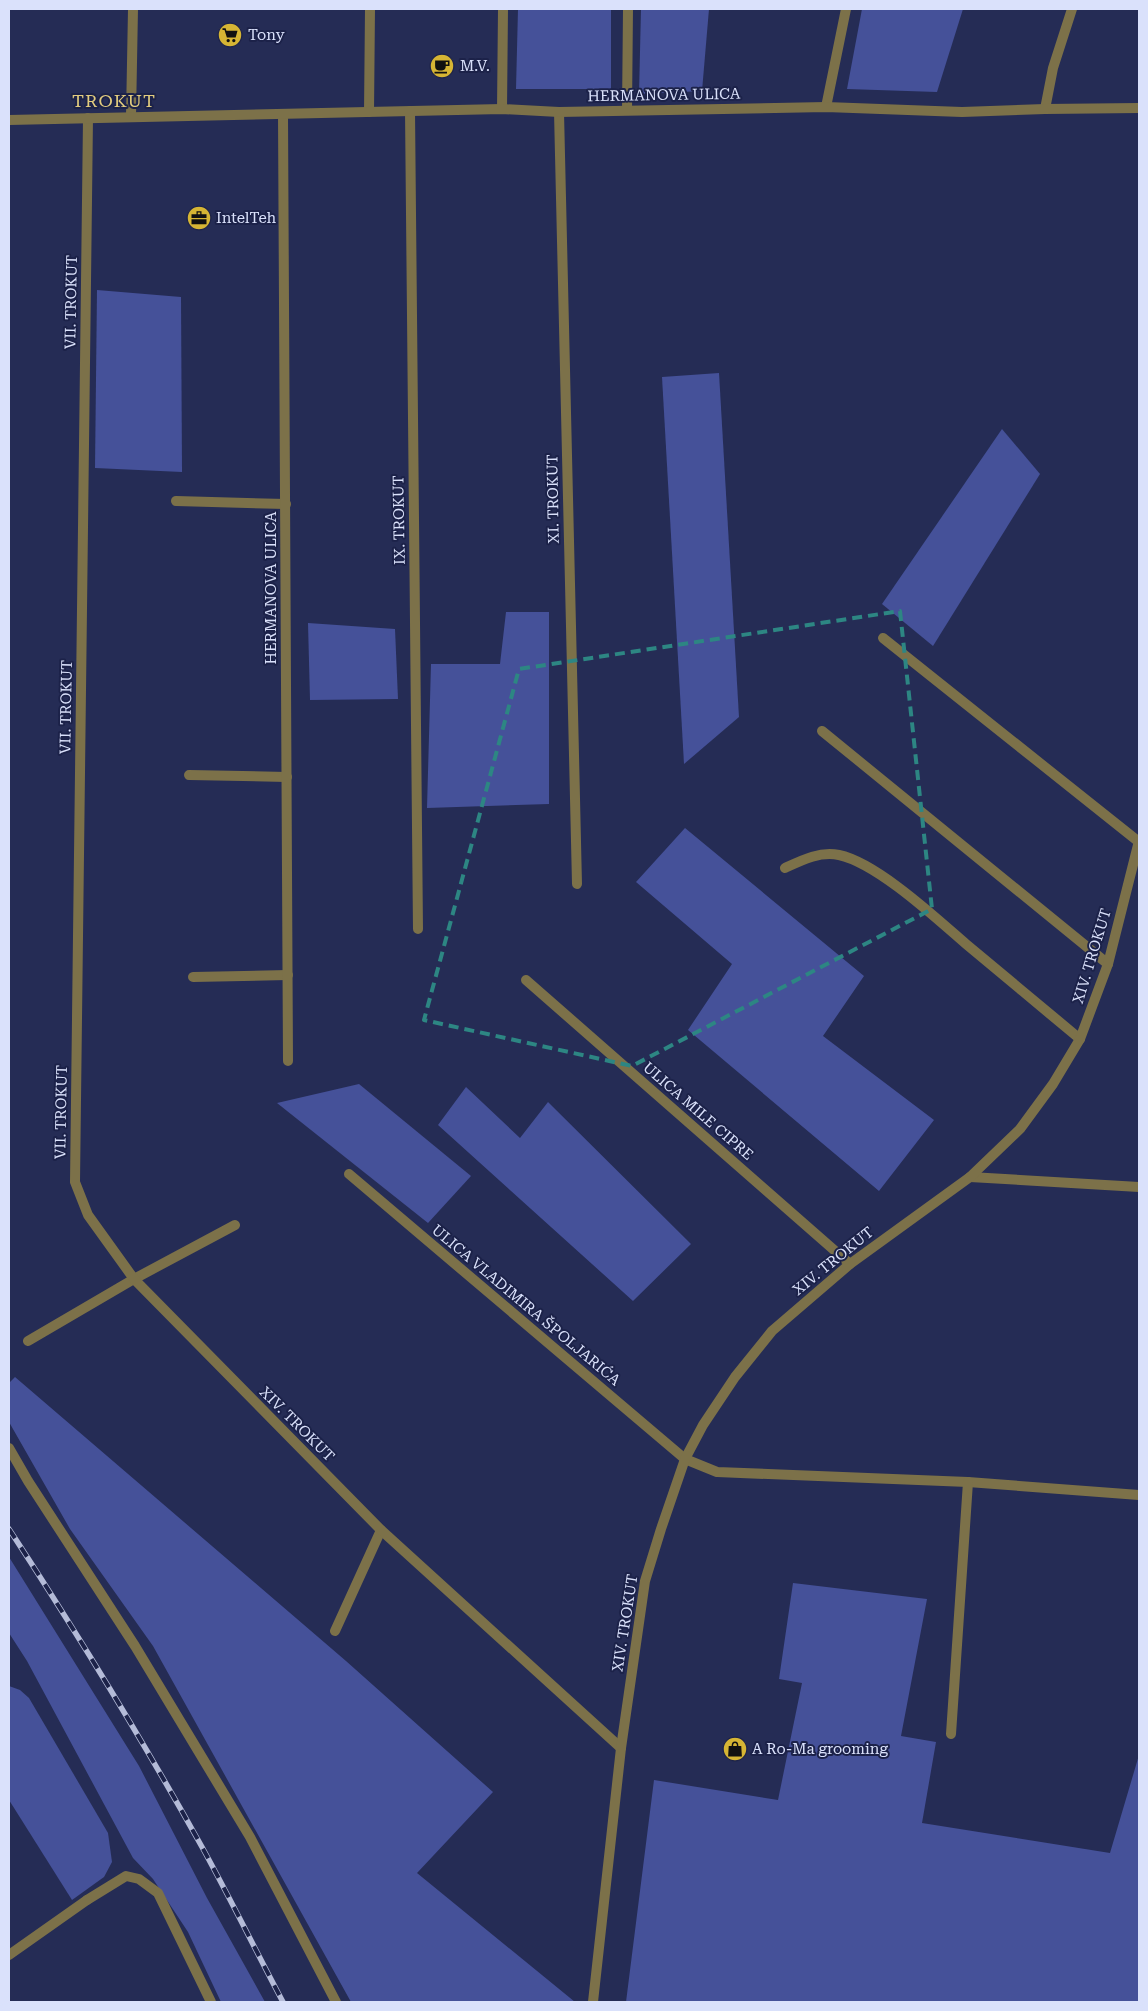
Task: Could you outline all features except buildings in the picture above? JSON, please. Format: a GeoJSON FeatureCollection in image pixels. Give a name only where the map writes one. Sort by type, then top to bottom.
{"type":"FeatureCollection","features":[{"type":"Feature","properties":{"kind":"street"},"geometry":{"type":"LineString","coordinates":[[131,116],[133,9]]}},
{"type":"Feature","properties":{"kind":"street"},"geometry":{"type":"LineString","coordinates":[[369,112],[370,9]]}},
{"type":"Feature","properties":{"kind":"street"},"geometry":{"type":"LineString","coordinates":[[502,109],[503,9]]}},
{"type":"Feature","properties":{"kind":"street"},"geometry":{"type":"LineString","coordinates":[[627,110],[628,9]]}},
{"type":"Feature","properties":{"kind":"street"},"geometry":{"type":"LineString","coordinates":[[826,107],[846,9]]}},
{"type":"Feature","properties":{"kind":"street"},"geometry":{"type":"LineString","coordinates":[[1045,109],[1053,68],[1072,9]]}},
{"type":"Feature","properties":{"kind":"street","name":"HERMANOVA ULICA"},"geometry":{"type":"LineString","coordinates":[[9,120],[502,109],[559,112],[826,107],[962,112],[1139,108]]}},
{"type":"Feature","properties":{"kind":"street","name":"IX. TROKUT"},"geometry":{"type":"LineString","coordinates":[[410,111],[418,929]]}},
{"type":"Feature","properties":{"kind":"street","name":"XI. TROKUT"},"geometry":{"type":"LineString","coordinates":[[559,112],[577,884]]}},
{"type":"Feature","properties":{"kind":"street","name":"HERMANOVA ULICA"},"geometry":{"type":"LineString","coordinates":[[283,115],[288,1061]]}},
{"type":"Feature","properties":{"kind":"street","name":"VII. TROKUT"},"geometry":{"type":"LineString","coordinates":[[88,118],[76,1182],[88,1215],[134,1279]]}},
{"type":"Feature","properties":{"kind":"street"},"geometry":{"type":"LineString","coordinates":[[176,501],[286,504]]}},
{"type":"Feature","properties":{"kind":"street"},"geometry":{"type":"LineString","coordinates":[[884,638],[1139,842]]}},
{"type":"Feature","properties":{"kind":"street"},"geometry":{"type":"LineString","coordinates":[[822,731],[1108,964]]}},
{"type":"Feature","properties":{"kind":"street"},"geometry":{"type":"LineString","coordinates":[[189,775],[287,777]]}},
{"type":"Feature","properties":{"kind":"street","name":"XIV. TROKUT"},"geometry":{"type":"LineString","coordinates":[[593,2002],[621,1748],[645,1581],[685,1459],[703,1425],[735,1377],[766,1339],[850,1264],[970,1177],[1020,1129],[1053,1084],[1080,1039],[1108,964],[1136,871],[1139,842]]}},
{"type":"Feature","properties":{"kind":"street"},"geometry":{"type":"LineString","coordinates":[[785,868],[810,856],[838,855],[857,862],[879,875],[935,917],[1080,1039]]}},
{"type":"Feature","properties":{"kind":"street"},"geometry":{"type":"LineString","coordinates":[[193,976],[288,975]]}},
{"type":"Feature","properties":{"kind":"street","name":"ULICA MILE CIPRE"},"geometry":{"type":"LineString","coordinates":[[526,980],[850,1264]]}},
{"type":"Feature","properties":{"kind":"street","name":"ULICA VLADIMIRA ŠPOLJARIĆA"},"geometry":{"type":"LineString","coordinates":[[348,1174],[685,1459],[717,1472],[968,1482],[1139,1495]]}},
{"type":"Feature","properties":{"kind":"street"},"geometry":{"type":"LineString","coordinates":[[970,1177],[1139,1187]]}},
{"type":"Feature","properties":{"kind":"street"},"geometry":{"type":"LineString","coordinates":[[28,1341],[134,1279],[234,1225]]}},
{"type":"Feature","properties":{"kind":"street","name":"XIV. TROKUT"},"geometry":{"type":"LineString","coordinates":[[134,1279],[381,1530],[621,1748]]}},
{"type":"Feature","properties":{"kind":"street"},"geometry":{"type":"LineString","coordinates":[[9,1448],[28,1481],[135,1646],[250,1837],[336,2002]]}},
{"type":"Feature","properties":{"kind":"street"},"geometry":{"type":"LineString","coordinates":[[951,1734],[968,1482]]}},
{"type":"Feature","properties":{"kind":"street"},"geometry":{"type":"LineString","coordinates":[[335,1631],[381,1530]]}},
{"type":"Feature","properties":{"kind":"street"},"geometry":{"type":"LineString","coordinates":[[9,1955],[87,1900],[126,1876],[139,1879],[158,1893],[211,2002]]}},
{"type":"Feature","properties":{"kind":"highlighted area"},"geometry":{"type":"Polygon","coordinates":[[[900,611],[932,909],[632,1066],[424,1020],[519,669],[900,611]]]}},
{"type":"Feature","properties":{"kind":"shaded area"},"geometry":{"type":"Polygon","coordinates":[[[518,9],[611,9],[611,89],[516,89],[518,9]]]}},
{"type":"Feature","properties":{"kind":"shaded area"},"geometry":{"type":"Polygon","coordinates":[[[641,9],[709,9],[702,91],[639,94],[641,9]]]}},
{"type":"Feature","properties":{"kind":"shaded area"},"geometry":{"type":"Polygon","coordinates":[[[862,9],[963,9],[937,92],[847,89],[862,9]]]}},
{"type":"Feature","properties":{"kind":"shaded area"},"geometry":{"type":"Polygon","coordinates":[[[97,290],[181,297],[182,472],[95,468],[97,290]]]}},
{"type":"Feature","properties":{"kind":"shaded area"},"geometry":{"type":"Polygon","coordinates":[[[719,373],[739,717],[684,764],[662,377],[719,373]]]}},
{"type":"Feature","properties":{"kind":"shaded area"},"geometry":{"type":"Polygon","coordinates":[[[1002,429],[1040,474],[933,646],[882,604],[1002,429]]]}},
{"type":"Feature","properties":{"kind":"shaded area"},"geometry":{"type":"Polygon","coordinates":[[[506,612],[549,612],[549,804],[427,808],[431,664],[500,664],[506,612]]]}},
{"type":"Feature","properties":{"kind":"shaded area"},"geometry":{"type":"Polygon","coordinates":[[[308,623],[395,629],[398,699],[310,700],[308,623]]]}},
{"type":"Feature","properties":{"kind":"shaded area"},"geometry":{"type":"Polygon","coordinates":[[[685,828],[864,976],[823,1036],[934,1120],[879,1191],[688,1030],[732,964],[636,882],[685,828]]]}},
{"type":"Feature","properties":{"kind":"shaded area"},"geometry":{"type":"Polygon","coordinates":[[[359,1084],[471,1176],[428,1223],[277,1103],[359,1084]]]}},
{"type":"Feature","properties":{"kind":"shaded area"},"geometry":{"type":"Polygon","coordinates":[[[466,1087],[520,1138],[548,1102],[691,1244],[633,1301],[438,1125],[466,1087]]]}},
{"type":"Feature","properties":{"kind":"shaded area"},"geometry":{"type":"Polygon","coordinates":[[[15,1377],[346,1661],[493,1792],[417,1873],[575,2002],[351,2002],[153,1646],[70,1529],[9,1422],[9,1383],[15,1377]]]}},
{"type":"Feature","properties":{"kind":"shaded area"},"geometry":{"type":"Polygon","coordinates":[[[9,1557],[139,1766],[207,1898],[265,2002],[221,2002],[188,1932],[153,1879],[133,1858],[27,1661],[9,1633],[9,1557]]]}},
{"type":"Feature","properties":{"kind":"shaded area"},"geometry":{"type":"Polygon","coordinates":[[[793,1583],[927,1599],[901,1736],[936,1742],[922,1823],[1110,1853],[1139,1755],[1139,2002],[626,2002],[654,1780],[778,1800],[802,1683],[779,1679],[793,1583]]]}},
{"type":"Feature","properties":{"kind":"shaded area"},"geometry":{"type":"Polygon","coordinates":[[[9,1686],[20,1690],[29,1698],[108,1833],[112,1862],[104,1877],[72,1900],[9,1800],[9,1686]]]}},
{"type":"Feature","properties":{"kind":"railway"},"geometry":{"type":"LineString","coordinates":[[9,1529],[84,1647],[156,1766],[212,1866],[283,2002]]}},
{"type":"Feature","properties":{"kind":"place","name":"Tony"},"geometry":{"type":"Point","coordinates":[230,35]}},
{"type":"Feature","properties":{"kind":"place","name":"M.V."},"geometry":{"type":"Point","coordinates":[442,66]}},
{"type":"Feature","properties":{"kind":"place","name":"IntelTeh"},"geometry":{"type":"Point","coordinates":[199,218]}},
{"type":"Feature","properties":{"kind":"place","name":"A Ro-Ma grooming"},"geometry":{"type":"Point","coordinates":[735,1749]}},
{"type":"Feature","properties":{"kind":"district","name":"TROKUT"},"geometry":{"type":"Point","coordinates":[114,100]}}]}
